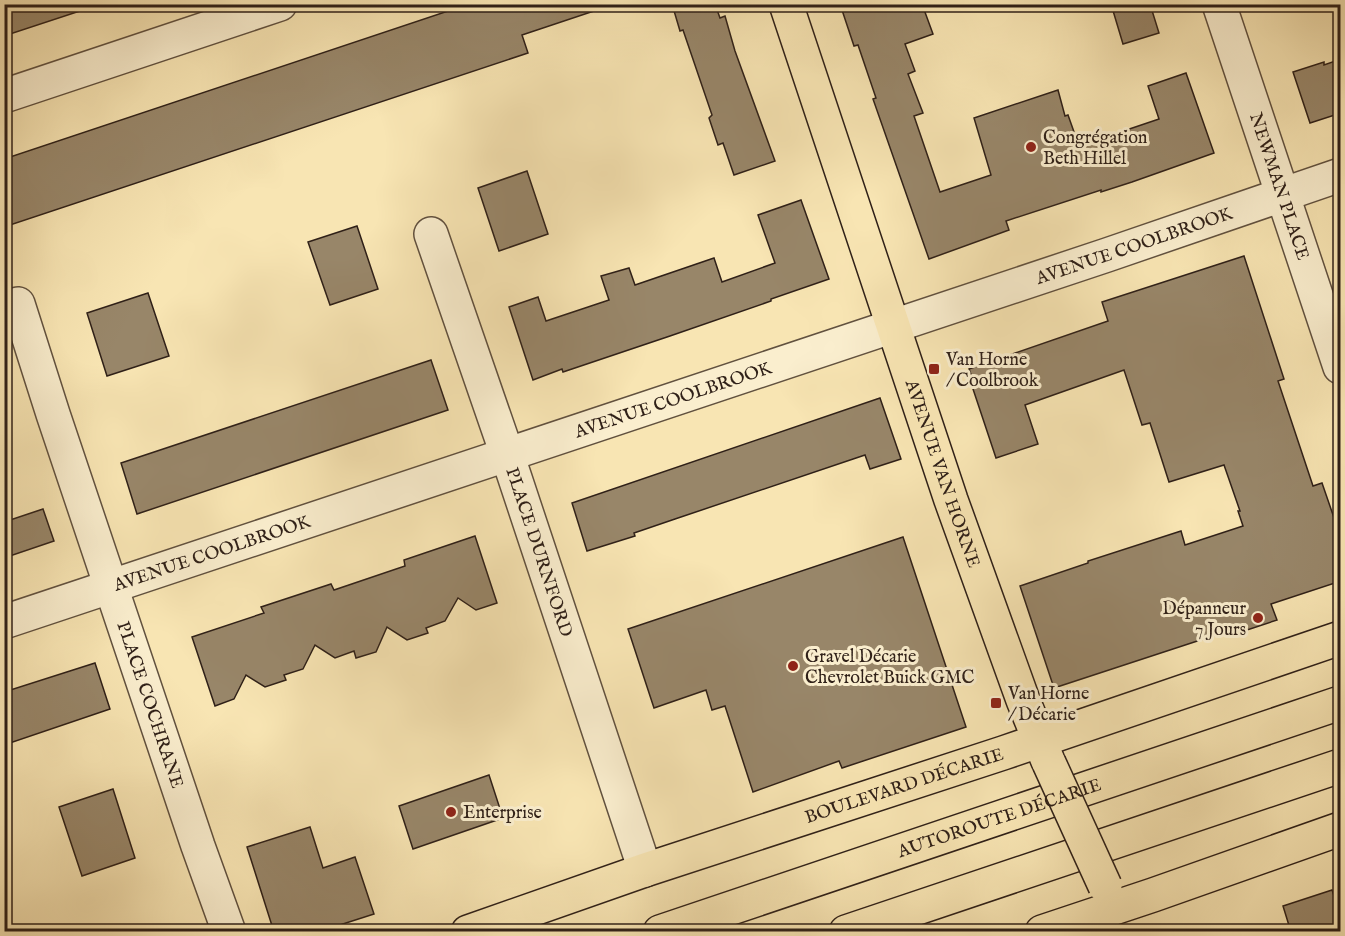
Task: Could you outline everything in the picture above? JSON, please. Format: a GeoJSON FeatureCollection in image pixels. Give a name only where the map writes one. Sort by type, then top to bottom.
{"type":"FeatureCollection","features":[{"type":"Feature","properties":{"kind":"main road","name":"AVENUE VAN HORNE"},"geometry":{"type":"LineString","coordinates":[[786,4],[951,500],[1044,752],[1116,908]]}},
{"type":"Feature","properties":{"kind":"main road","name":"BOULEVARD DÉCARIE"},"geometry":{"type":"LineString","coordinates":[[468,932],[645,870],[1044,752],[1341,638]]}},
{"type":"Feature","properties":{"kind":"main road","name":"AUTOROUTE DÉCARIE"},"geometry":{"type":"LineString","coordinates":[[660,932],[1341,703]]}},
{"type":"Feature","properties":{"kind":"main road"},"geometry":{"type":"LineString","coordinates":[[846,932],[1341,766]]}},
{"type":"Feature","properties":{"kind":"main road"},"geometry":{"type":"LineString","coordinates":[[1042,932],[1341,829]]}},
{"type":"Feature","properties":{"kind":"street"},"geometry":{"type":"LineString","coordinates":[[4,96],[280,4]]}},
{"type":"Feature","properties":{"kind":"street","name":"NEWMAN PLACE"},"geometry":{"type":"LineString","coordinates":[[1219,4],[1341,367]]}},
{"type":"Feature","properties":{"kind":"street","name":"AVENUE COOLBROOK"},"geometry":{"type":"LineString","coordinates":[[4,622],[1341,175]]}},
{"type":"Feature","properties":{"kind":"street","name":"PLACE DURNFORD"},"geometry":{"type":"LineString","coordinates":[[431,234],[507,454],[645,870]]}},
{"type":"Feature","properties":{"kind":"street","name":"PLACE COCHRANE"},"geometry":{"type":"LineString","coordinates":[[18,304],[198,846],[229,932]]}},
{"type":"Feature","properties":{"kind":"building"},"geometry":{"type":"Polygon","coordinates":[[[4,4],[85,4],[86,9],[4,36],[4,4]]]}},
{"type":"Feature","properties":{"kind":"building"},"geometry":{"type":"Polygon","coordinates":[[[469,4],[599,4],[600,9],[522,35],[528,53],[4,227],[4,159],[469,4]]]}},
{"type":"Feature","properties":{"kind":"building"},"geometry":{"type":"Polygon","coordinates":[[[672,4],[715,4],[720,18],[725,16],[735,51],[775,161],[734,175],[723,143],[718,145],[709,118],[712,115],[672,4]]]}},
{"type":"Feature","properties":{"kind":"building"},"geometry":{"type":"Polygon","coordinates":[[[840,4],[922,4],[933,34],[905,44],[915,71],[908,74],[923,113],[914,116],[940,192],[991,175],[974,118],[1058,90],[1065,116],[1068,115],[1079,146],[1159,119],[1148,86],[1186,73],[1214,153],[1132,182],[1006,221],[1009,230],[929,259],[873,99],[876,98],[858,45],[854,46],[840,4]]]}},
{"type":"Feature","properties":{"kind":"building"},"geometry":{"type":"Polygon","coordinates":[[[1111,4],[1150,4],[1159,33],[1123,44],[1111,4]]]}},
{"type":"Feature","properties":{"kind":"building"},"geometry":{"type":"Polygon","coordinates":[[[1341,59],[1341,113],[1310,123],[1293,72],[1341,59]]]}},
{"type":"Feature","properties":{"kind":"building"},"geometry":{"type":"Polygon","coordinates":[[[527,171],[548,234],[499,251],[478,188],[527,171]]]}},
{"type":"Feature","properties":{"kind":"building"},"geometry":{"type":"Polygon","coordinates":[[[801,200],[829,279],[670,336],[533,380],[509,307],[538,297],[546,321],[609,300],[601,276],[629,268],[635,285],[714,258],[722,282],[775,263],[758,215],[801,200]]]}},
{"type":"Feature","properties":{"kind":"building"},"geometry":{"type":"Polygon","coordinates":[[[357,226],[378,289],[330,305],[308,242],[357,226]]]}},
{"type":"Feature","properties":{"kind":"building"},"geometry":{"type":"Polygon","coordinates":[[[1244,256],[1284,379],[1278,381],[1313,486],[1322,483],[1341,538],[1341,581],[1271,604],[1277,620],[1238,633],[1237,628],[1054,688],[1020,586],[1181,531],[1185,545],[1243,526],[1238,511],[1240,511],[1224,465],[1169,482],[1150,423],[1142,425],[1124,370],[1025,405],[1038,444],[996,458],[969,377],[972,377],[969,369],[1108,321],[1102,302],[1244,256]]]}},
{"type":"Feature","properties":{"kind":"building"},"geometry":{"type":"Polygon","coordinates":[[[148,293],[169,356],[107,376],[87,313],[148,293]]]}},
{"type":"Feature","properties":{"kind":"building"},"geometry":{"type":"Polygon","coordinates":[[[431,360],[448,410],[137,514],[121,463],[431,360]]]}},
{"type":"Feature","properties":{"kind":"building"},"geometry":{"type":"Polygon","coordinates":[[[880,398],[901,459],[870,469],[865,455],[587,551],[572,503],[880,398]]]}},
{"type":"Feature","properties":{"kind":"building"},"geometry":{"type":"Polygon","coordinates":[[[43,509],[54,541],[4,558],[4,522],[43,509]]]}},
{"type":"Feature","properties":{"kind":"building"},"geometry":{"type":"Polygon","coordinates":[[[475,536],[497,603],[476,610],[458,598],[445,621],[426,628],[428,633],[407,640],[387,627],[376,652],[356,658],[354,651],[335,658],[315,645],[303,669],[284,675],[286,680],[265,687],[246,675],[234,699],[215,706],[192,637],[264,613],[261,607],[331,584],[334,590],[405,566],[404,560],[475,536]]]}},
{"type":"Feature","properties":{"kind":"building","name":"Gravel Décarie Chevrolet Buick GMC"},"geometry":{"type":"Polygon","coordinates":[[[903,537],[966,727],[842,768],[839,761],[753,792],[725,706],[712,710],[706,690],[654,708],[628,629],[903,537]]]}},
{"type":"Feature","properties":{"kind":"building"},"geometry":{"type":"Polygon","coordinates":[[[95,663],[110,709],[4,745],[4,692],[95,663]]]}},
{"type":"Feature","properties":{"kind":"building","name":"Enterprise"},"geometry":{"type":"Polygon","coordinates":[[[489,775],[503,818],[413,849],[399,806],[489,775]]]}},
{"type":"Feature","properties":{"kind":"building"},"geometry":{"type":"Polygon","coordinates":[[[113,789],[135,858],[82,876],[59,807],[113,789]]]}},
{"type":"Feature","properties":{"kind":"building"},"geometry":{"type":"Polygon","coordinates":[[[310,827],[323,868],[355,857],[374,914],[318,932],[274,932],[247,847],[310,827]]]}},
{"type":"Feature","properties":{"kind":"building"},"geometry":{"type":"Polygon","coordinates":[[[1332,890],[1341,916],[1341,932],[1291,932],[1283,906],[1332,890]]]}},
{"type":"Feature","properties":{"kind":"place","name":"Congrégation Beth Hillel"},"geometry":{"type":"Point","coordinates":[1031,147]}},
{"type":"Feature","properties":{"kind":"place","name":"Van Horne / Coolbrook"},"geometry":{"type":"Point","coordinates":[934,369]}},
{"type":"Feature","properties":{"kind":"place","name":"Dépanneur 7 Jours"},"geometry":{"type":"Point","coordinates":[1258,618]}},
{"type":"Feature","properties":{"kind":"place","name":"Gravel Décarie Chevrolet Buick GMC"},"geometry":{"type":"Point","coordinates":[793,666]}},
{"type":"Feature","properties":{"kind":"place","name":"Van Horne / Décarie"},"geometry":{"type":"Point","coordinates":[996,703]}},
{"type":"Feature","properties":{"kind":"place","name":"Enterprise"},"geometry":{"type":"Point","coordinates":[451,812]}}]}
